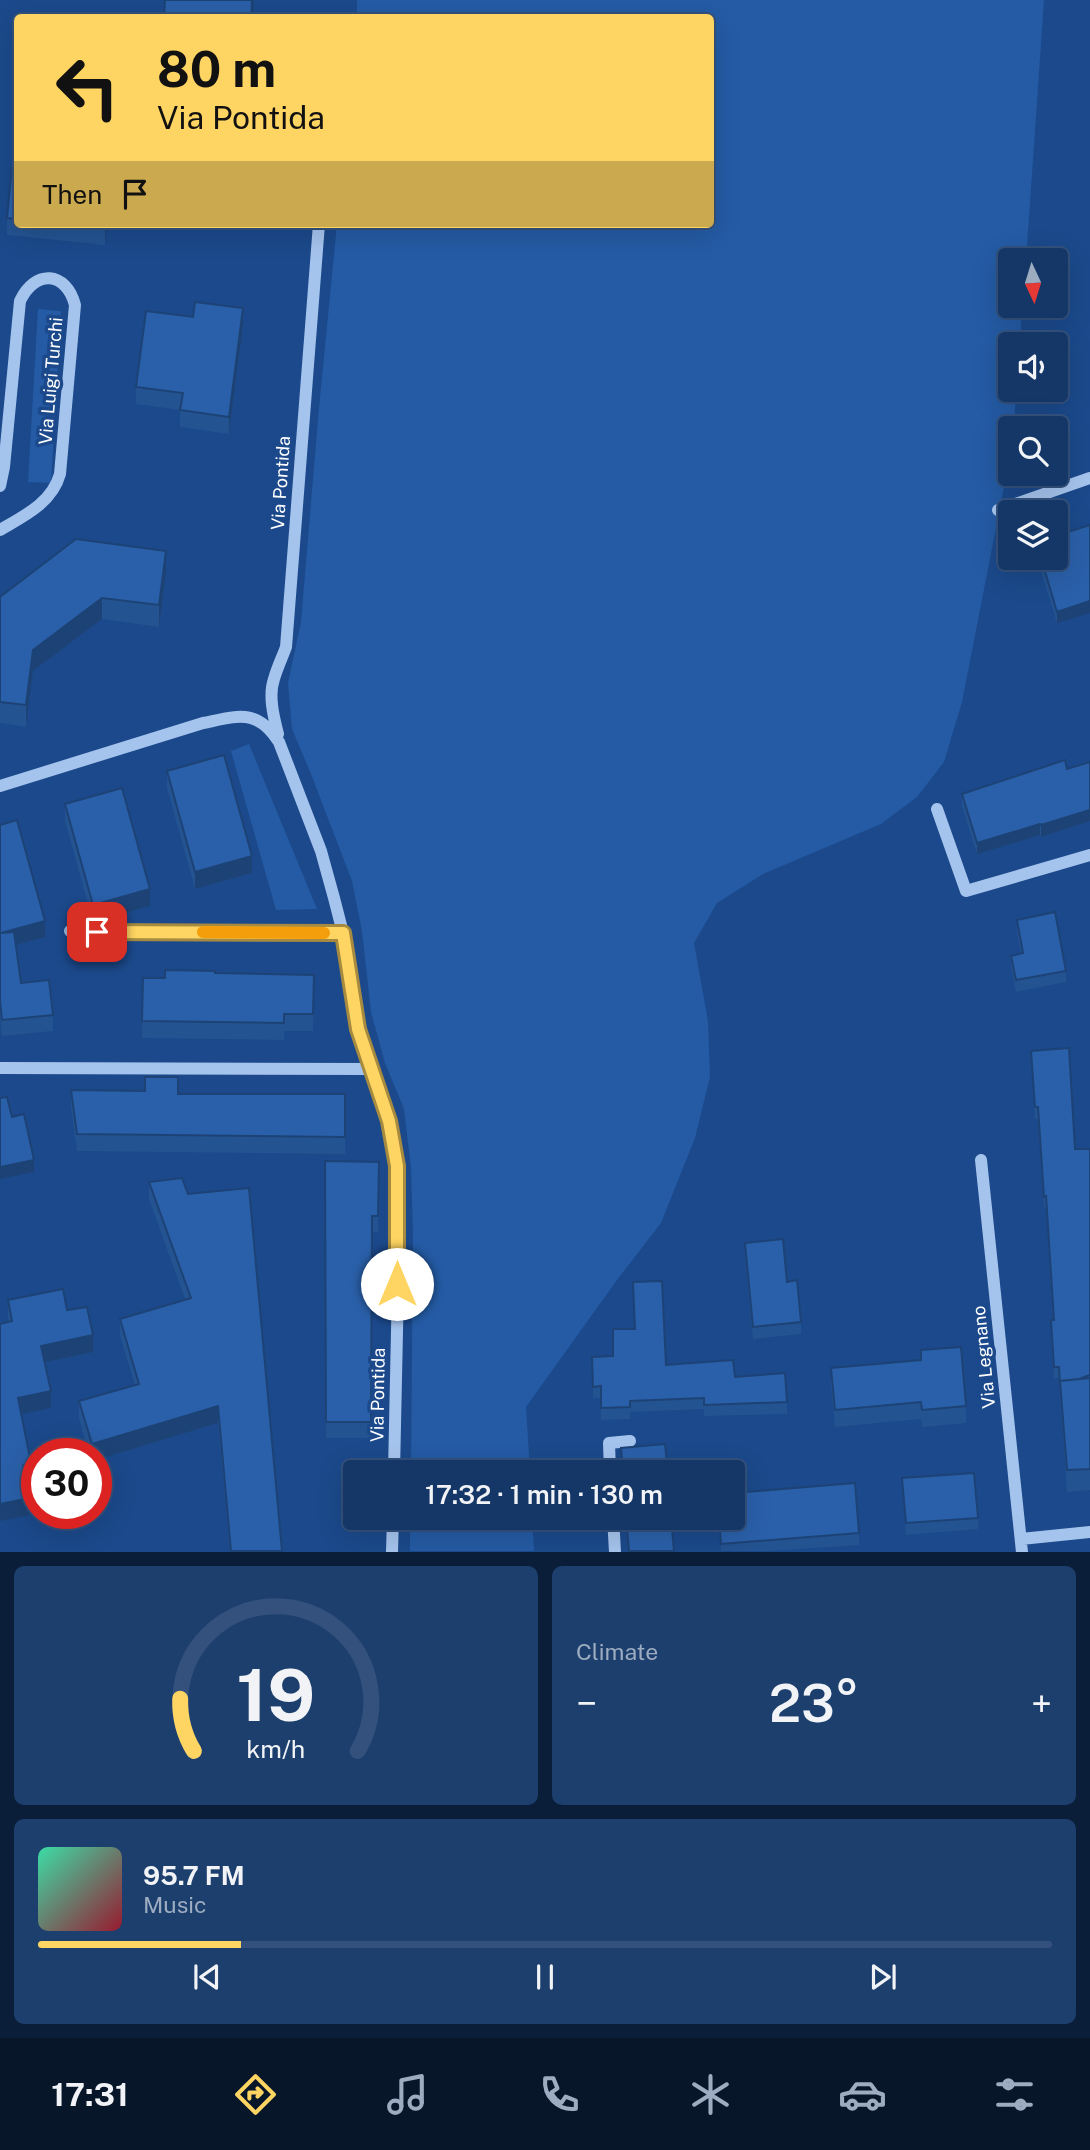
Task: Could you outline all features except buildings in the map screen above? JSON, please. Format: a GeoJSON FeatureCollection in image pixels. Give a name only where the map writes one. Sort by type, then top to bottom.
{"type":"FeatureCollection","features":[{"type":"Feature","properties":{"kind":"street","name":"Via Pontida"},"geometry":{"type":"LineString","coordinates":[[319,228],[286,647],[273,680],[273,713],[279,742],[321,851],[343,933],[358,1029],[389,1121],[397,1166],[394,1460]]}},
{"type":"Feature","properties":{"kind":"street","name":"Via Luigi Turchi"},"geometry":{"type":"LineString","coordinates":[[0,486],[20,300],[25,290],[35,282],[50,278],[64,282],[72,292],[75,305],[61,474],[57,487],[46,500],[0,530]]}},
{"type":"Feature","properties":{"kind":"street"},"geometry":{"type":"LineString","coordinates":[[1027,500],[1090,478]]}},
{"type":"Feature","properties":{"kind":"street","name":"Via Pontida"},"geometry":{"type":"LineString","coordinates":[[0,786],[225,718],[261,720],[279,742]]}},
{"type":"Feature","properties":{"kind":"street"},"geometry":{"type":"LineString","coordinates":[[937,809],[965,891],[1090,855]]}},
{"type":"Feature","properties":{"kind":"street"},"geometry":{"type":"LineString","coordinates":[[70,932],[343,933]]}},
{"type":"Feature","properties":{"kind":"street"},"geometry":{"type":"LineString","coordinates":[[0,1068],[373,1069]]}},
{"type":"Feature","properties":{"kind":"street","name":"Via Legnano"},"geometry":{"type":"LineString","coordinates":[[981,1160],[1022,1545]]}},
{"type":"Feature","properties":{"kind":"street"},"geometry":{"type":"LineString","coordinates":[[610,1460],[609,1443],[630,1441]]}},
{"type":"Feature","properties":{"kind":"street"},"geometry":{"type":"LineString","coordinates":[[393,1530],[393,1552]]}},
{"type":"Feature","properties":{"kind":"street"},"geometry":{"type":"LineString","coordinates":[[614,1530],[615,1552]]}},
{"type":"Feature","properties":{"kind":"street"},"geometry":{"type":"LineString","coordinates":[[1022,1545],[1090,1532]]}},
{"type":"Feature","properties":{"kind":"shaded area"},"geometry":{"type":"Polygon","coordinates":[[[357,0],[1044,0],[1027,248],[998,248],[998,318],[1021,318],[1021,332],[998,332],[998,402],[1015,402],[1015,416],[998,416],[998,486],[1004,486],[1001,500],[998,500],[998,518],[962,702],[944,762],[917,797],[881,824],[763,874],[717,903],[694,943],[708,1021],[710,1077],[695,1138],[661,1223],[526,1407],[529,1460],[411,1460],[413,1234],[411,1168],[404,1109],[385,1063],[371,1012],[362,931],[352,881],[292,729],[288,683],[301,622],[337,228],[714,228],[714,14],[357,14],[357,0]]]}},
{"type":"Feature","properties":{"kind":"shaded area"},"geometry":{"type":"Polygon","coordinates":[[[38,309],[61,311],[51,483],[28,482],[38,309]]]}},
{"type":"Feature","properties":{"kind":"shaded area"},"geometry":{"type":"Polygon","coordinates":[[[249,744],[317,909],[276,910],[231,751],[249,744]]]}},
{"type":"Feature","properties":{"kind":"shaded area"},"geometry":{"type":"Polygon","coordinates":[[[410,1530],[533,1530],[534,1551],[410,1551],[410,1530]]]}},
{"type":"Feature","properties":{"kind":"slow traffic"},"geometry":{"type":"LineString","coordinates":[[203,932],[324,933]]}},
{"type":"Feature","properties":{"kind":"route"},"geometry":{"type":"LineString","coordinates":[[97,932],[343,933],[358,1029],[389,1121],[397,1166],[397,1284]]}}]}
